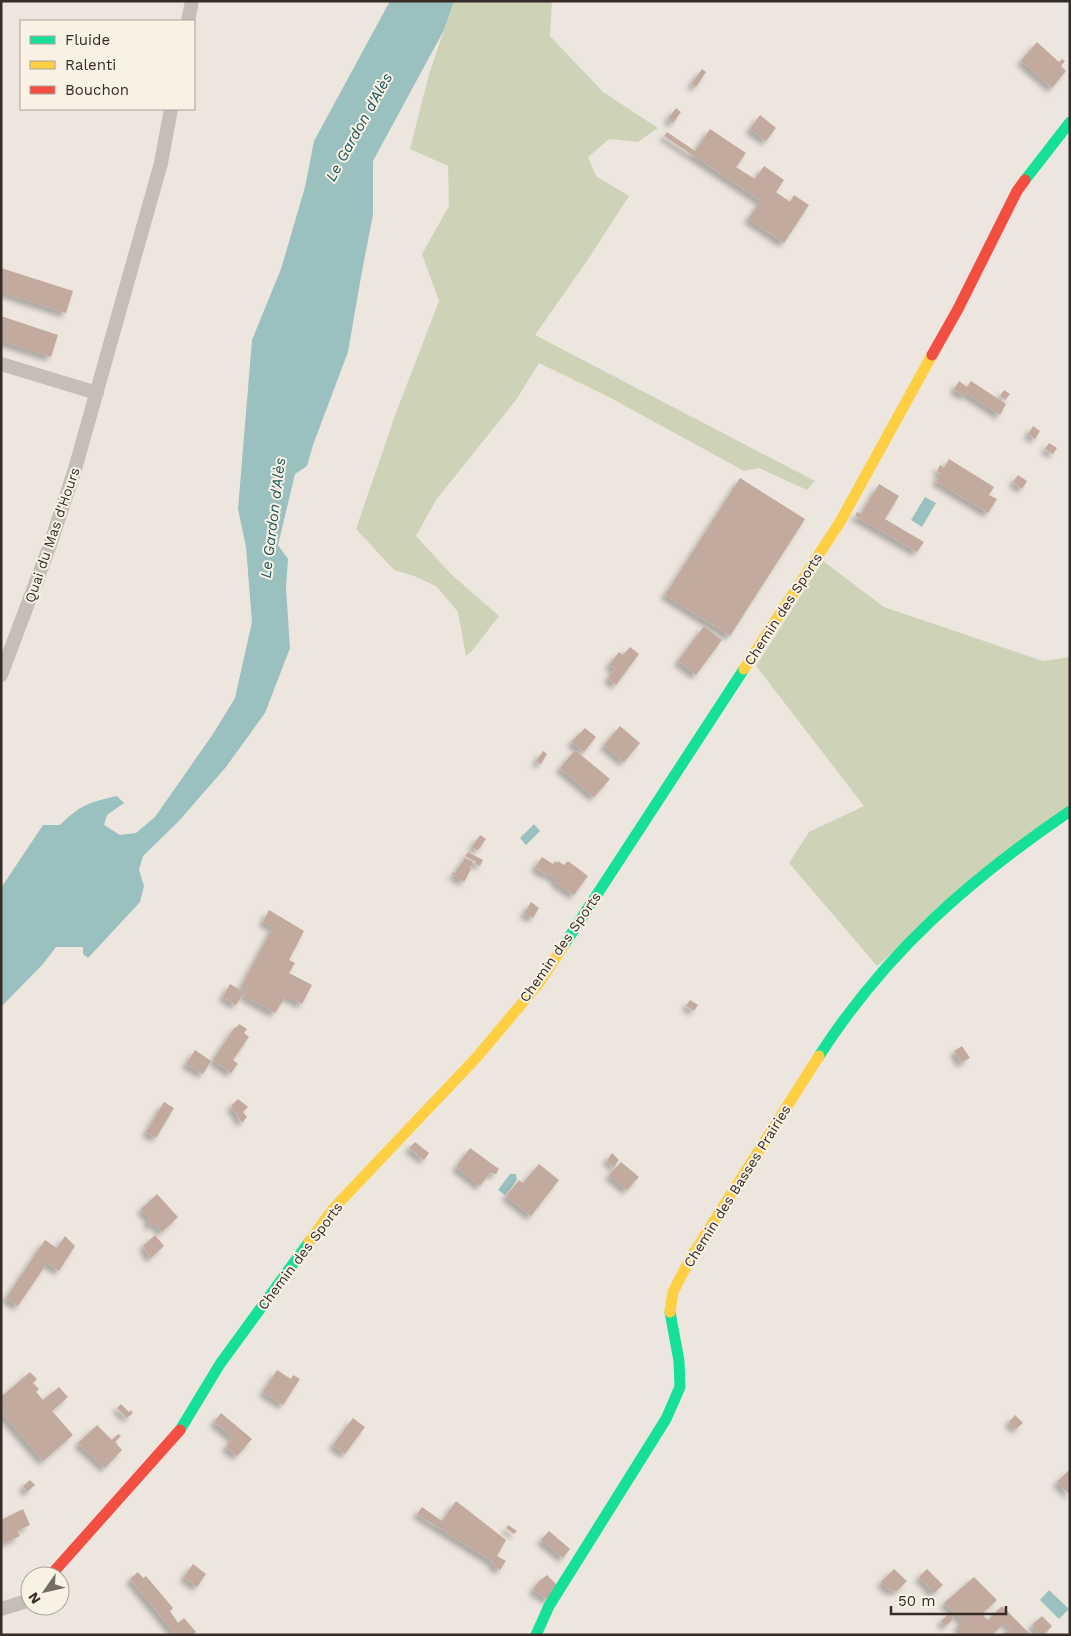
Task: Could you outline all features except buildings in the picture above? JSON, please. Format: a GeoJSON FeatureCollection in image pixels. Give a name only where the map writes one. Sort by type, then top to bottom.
{"type":"FeatureCollection","features":[{"type":"Feature","properties":{"kind":"street"},"geometry":{"type":"LineString","coordinates":[[188,20],[192,1]]}},
{"type":"Feature","properties":{"kind":"street","name":"Quai du Mas d'Hours"},"geometry":{"type":"LineString","coordinates":[[1,675],[50,545],[97,393],[161,163],[171,110]]}},
{"type":"Feature","properties":{"kind":"street","name":"Chemin des Sports"},"geometry":{"type":"LineString","coordinates":[[59,1566],[178,1434],[220,1364],[333,1209],[477,1057],[539,983],[840,522],[958,309],[1017,191],[1070,122]]}},
{"type":"Feature","properties":{"kind":"street"},"geometry":{"type":"LineString","coordinates":[[1,364],[97,393]]}},
{"type":"Feature","properties":{"kind":"street","name":"Chemin des Basses Prairies"},"geometry":{"type":"LineString","coordinates":[[536,1635],[550,1606],[666,1419],[680,1388],[679,1361],[670,1311],[673,1292],[690,1258],[834,1034],[873,981],[919,932],[964,890],[1070,811]]}},
{"type":"Feature","properties":{"kind":"street"},"geometry":{"type":"LineString","coordinates":[[1,1609],[20,1603]]}},
{"type":"Feature","properties":{"kind":"green space"},"geometry":{"type":"Polygon","coordinates":[[[454,1],[552,1],[550,36],[603,92],[658,128],[638,142],[609,139],[588,157],[596,176],[629,196],[589,258],[535,335],[815,481],[807,490],[759,468],[744,471],[609,397],[539,363],[516,400],[436,500],[416,536],[452,575],[499,616],[466,656],[458,612],[436,586],[414,576],[394,570],[356,529],[397,410],[439,301],[422,254],[449,206],[448,166],[410,149],[429,74],[454,1]]]}},
{"type":"Feature","properties":{"kind":"green space"},"geometry":{"type":"Polygon","coordinates":[[[823,561],[884,607],[1043,661],[1070,657],[1070,804],[877,966],[789,863],[809,832],[864,806],[756,666],[823,561]]]}},
{"type":"Feature","properties":{"kind":"water","name":"Le Gardon d'Alès"},"geometry":{"type":"Polygon","coordinates":[[[390,1],[454,1],[444,30],[373,161],[373,215],[348,352],[307,466],[295,474],[278,545],[288,559],[286,588],[290,648],[265,713],[226,767],[178,822],[143,856],[139,870],[144,886],[140,902],[88,958],[83,954],[83,947],[56,947],[43,964],[1,1007],[1,888],[43,825],[60,825],[86,805],[117,796],[124,803],[107,815],[104,825],[120,835],[136,833],[155,817],[213,734],[235,698],[252,622],[246,547],[238,509],[252,340],[281,269],[305,187],[314,141],[390,1]]]}},
{"type":"Feature","properties":{"kind":"water"},"geometry":{"type":"Polygon","coordinates":[[[925,497],[936,503],[922,527],[911,520],[925,497]]]}},
{"type":"Feature","properties":{"kind":"water"},"geometry":{"type":"Polygon","coordinates":[[[534,824],[540,831],[526,845],[520,838],[534,824]]]}},
{"type":"Feature","properties":{"kind":"water"},"geometry":{"type":"Polygon","coordinates":[[[510,1174],[516,1174],[517,1180],[505,1195],[498,1190],[510,1174]]]}},
{"type":"Feature","properties":{"kind":"water"},"geometry":{"type":"Polygon","coordinates":[[[1049,1590],[1069,1609],[1059,1619],[1040,1600],[1049,1590]]]}},
{"type":"Feature","properties":{"kind":"traffic: fast"},"geometry":{"type":"LineString","coordinates":[[1025,180],[1070,122]]}},
{"type":"Feature","properties":{"kind":"traffic: fast"},"geometry":{"type":"LineString","coordinates":[[564,945],[744,669]]}},
{"type":"Feature","properties":{"kind":"traffic: fast"},"geometry":{"type":"LineString","coordinates":[[819,1056],[845,1018],[872,984],[932,920],[998,864],[1070,811]]}},
{"type":"Feature","properties":{"kind":"traffic: fast"},"geometry":{"type":"LineString","coordinates":[[180,1430],[220,1364],[309,1242]]}},
{"type":"Feature","properties":{"kind":"traffic: fast"},"geometry":{"type":"LineString","coordinates":[[536,1635],[549,1606],[666,1419],[680,1387],[679,1361],[670,1312]]}},
{"type":"Feature","properties":{"kind":"traffic: slow"},"geometry":{"type":"LineString","coordinates":[[744,669],[840,522],[932,355]]}},
{"type":"Feature","properties":{"kind":"traffic: slow"},"geometry":{"type":"LineString","coordinates":[[309,1242],[333,1209],[477,1057],[539,983],[564,945]]}},
{"type":"Feature","properties":{"kind":"traffic: slow"},"geometry":{"type":"LineString","coordinates":[[670,1312],[673,1292],[690,1259],[819,1056]]}},
{"type":"Feature","properties":{"kind":"traffic: jam"},"geometry":{"type":"LineString","coordinates":[[932,355],[958,309],[1017,191],[1025,180]]}},
{"type":"Feature","properties":{"kind":"traffic: jam"},"geometry":{"type":"LineString","coordinates":[[59,1566],[180,1430]]}}]}
